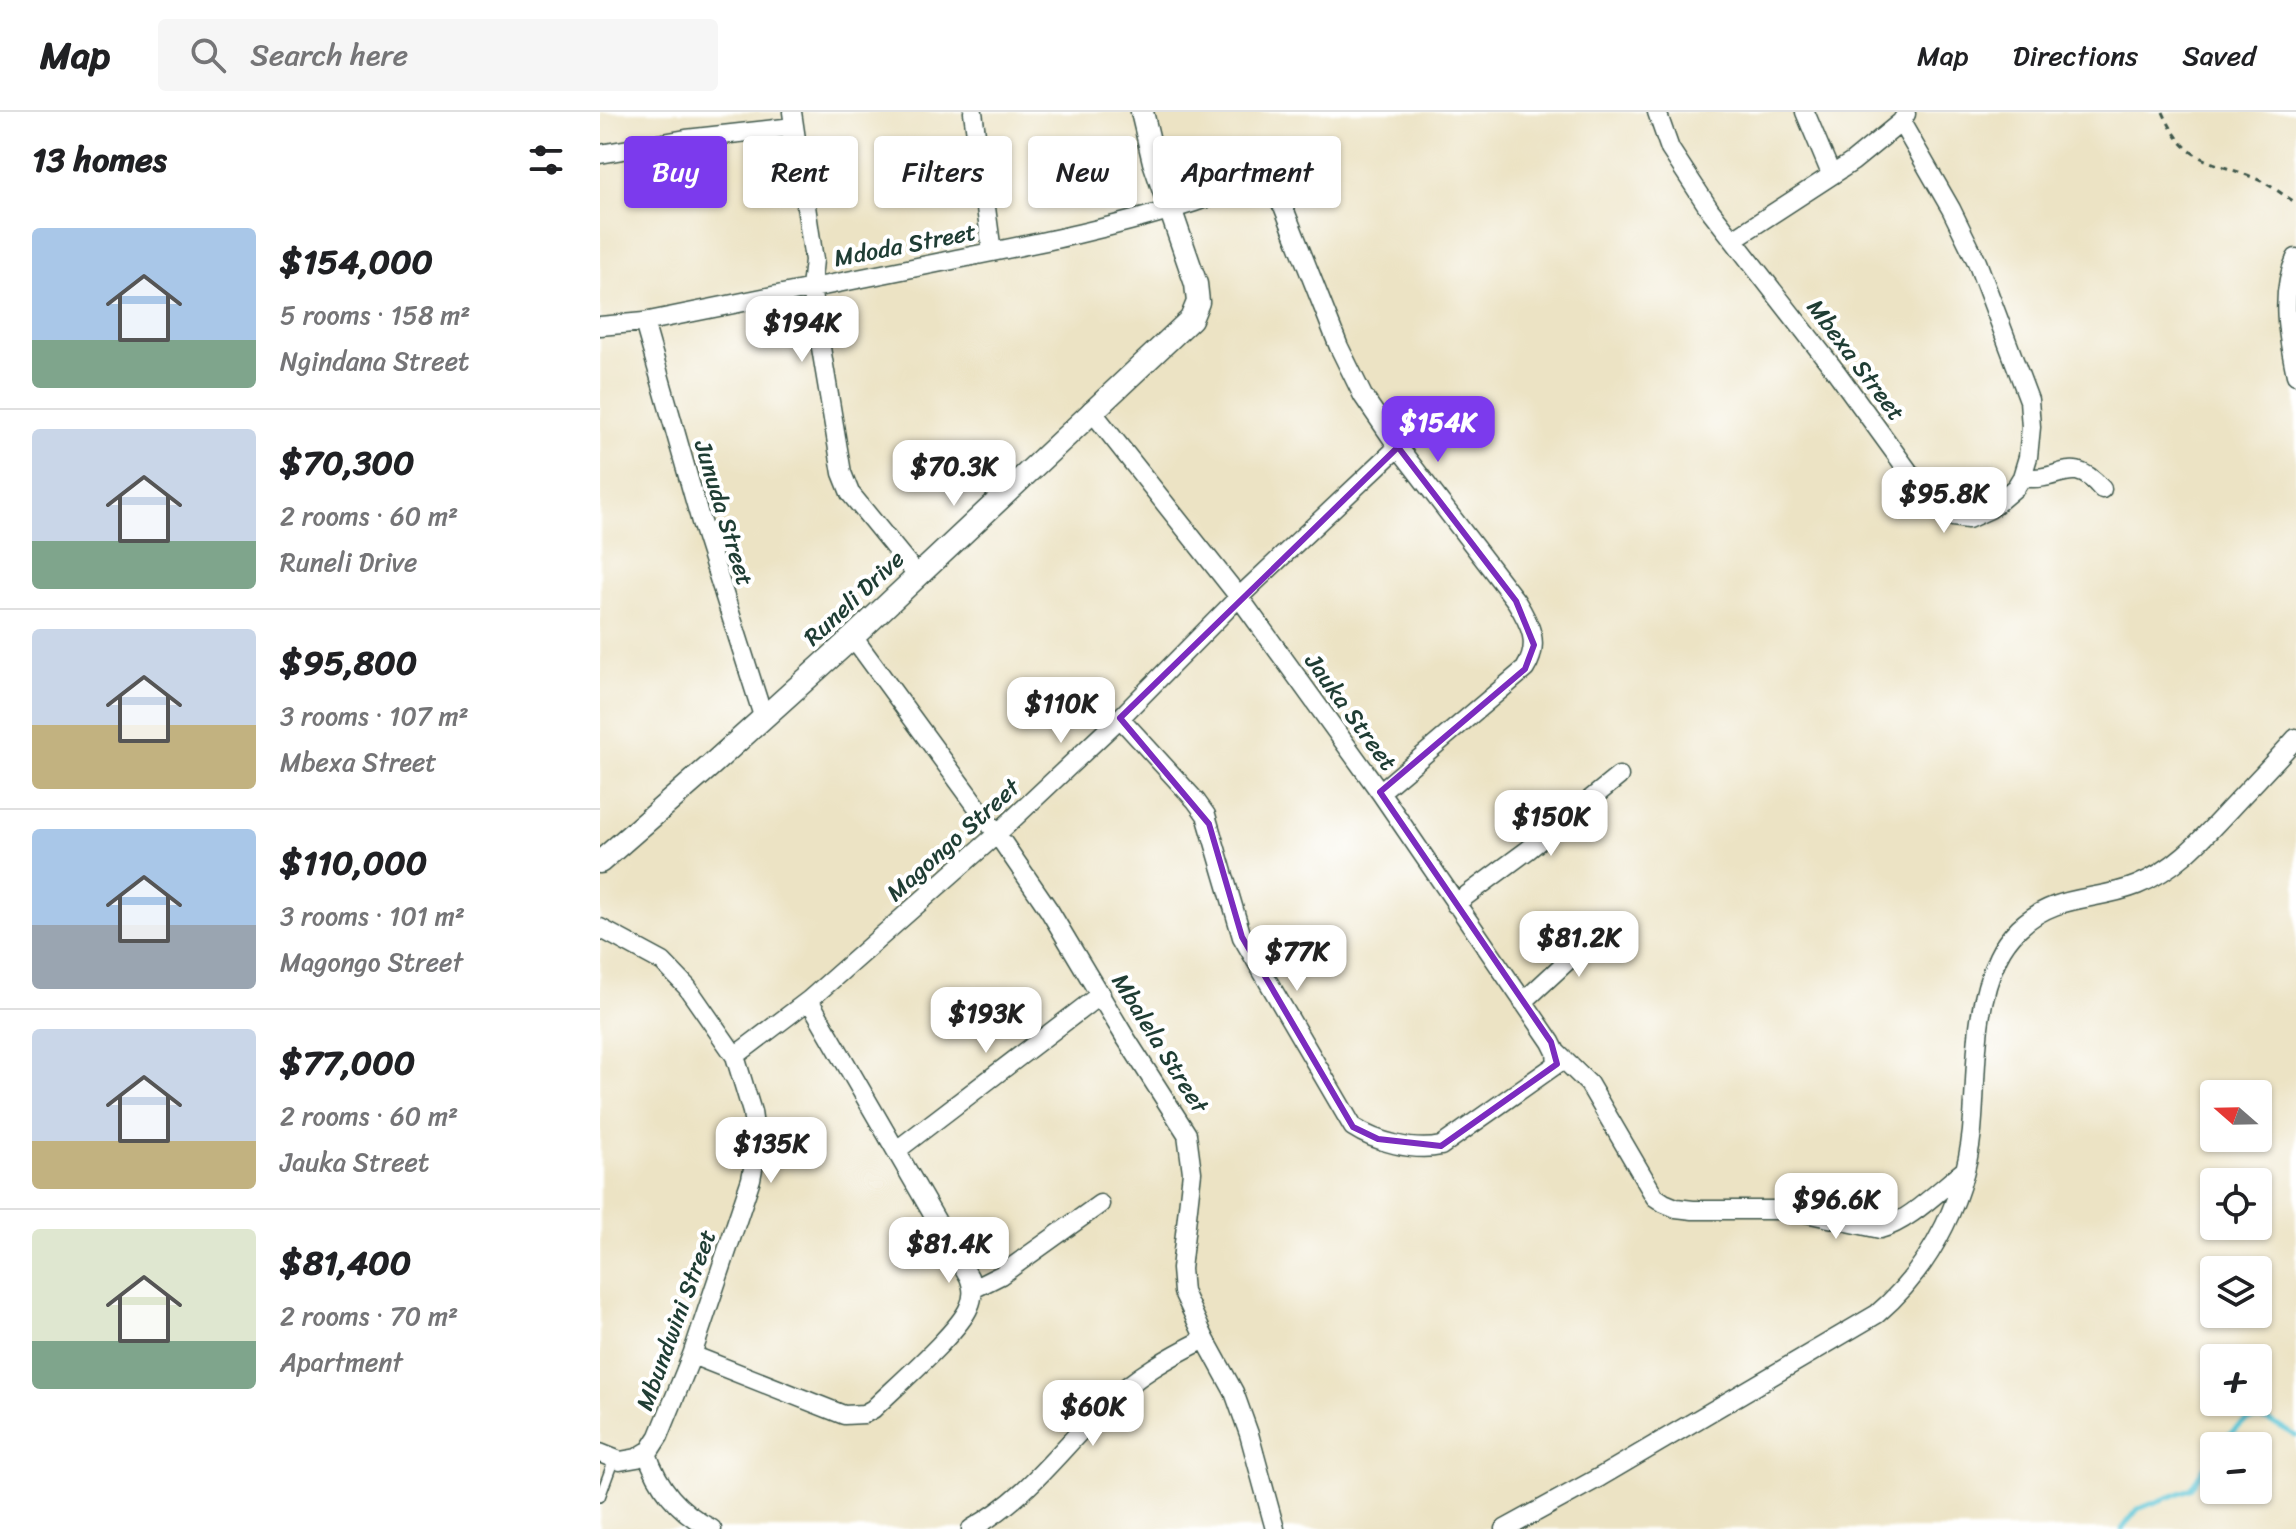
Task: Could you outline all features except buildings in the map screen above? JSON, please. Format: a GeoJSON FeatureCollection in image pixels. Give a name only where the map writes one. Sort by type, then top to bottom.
{"type":"FeatureCollection","features":[{"type":"Feature","properties":{"kind":"street"},"geometry":{"type":"LineString","coordinates":[[973,112],[992,252]]}},
{"type":"Feature","properties":{"kind":"street","name":"Runeli Drive"},"geometry":{"type":"LineString","coordinates":[[600,862],[853,637],[1191,319],[1198,302],[1196,284],[1154,162],[1142,112]]}},
{"type":"Feature","properties":{"kind":"street","name":"Mbexa Street"},"geometry":{"type":"LineString","coordinates":[[1657,112],[1670,149],[1719,222],[1735,238],[1930,501],[1953,517],[1968,519],[1979,516],[2016,487],[2022,477]]}},
{"type":"Feature","properties":{"kind":"street"},"geometry":{"type":"LineString","coordinates":[[1805,112],[1831,174]]}},
{"type":"Feature","properties":{"kind":"street"},"geometry":{"type":"LineString","coordinates":[[1735,238],[1852,162],[1905,117],[1977,262],[2029,400],[2031,427],[2022,477],[2042,479],[2079,470],[2090,475],[2102,489]]}},
{"type":"Feature","properties":{"kind":"street"},"geometry":{"type":"LineString","coordinates":[[600,154],[792,119],[814,260],[811,288],[846,486],[917,575]]}},
{"type":"Feature","properties":{"kind":"street","name":"Mdoda Street"},"geometry":{"type":"LineString","coordinates":[[600,326],[644,322],[1074,235],[1246,187],[1262,190],[1279,200],[1347,365],[1370,408],[1516,601],[1531,626],[1533,653],[1525,669],[1380,792]]}},
{"type":"Feature","properties":{"kind":"street"},"geometry":{"type":"LineString","coordinates":[[2296,258],[2289,273],[2287,310],[2287,333],[2296,375]]}},
{"type":"Feature","properties":{"kind":"street","name":"Junuda Street"},"geometry":{"type":"LineString","coordinates":[[644,322],[701,522],[763,716]]}},
{"type":"Feature","properties":{"kind":"street","name":"Jauka Street"},"geometry":{"type":"LineString","coordinates":[[1091,410],[1239,597],[1380,792],[1556,1052],[1589,1084],[1655,1197],[1676,1208],[1792,1210],[1880,1229],[1904,1217],[1965,1170]]}},
{"type":"Feature","properties":{"kind":"street","name":"Magongo Street"},"geometry":{"type":"LineString","coordinates":[[735,1056],[809,1000],[997,834],[1120,718],[1239,597],[1398,447]]}},
{"type":"Feature","properties":{"kind":"street","name":"Mbalela Street"},"geometry":{"type":"LineString","coordinates":[[853,637],[997,834],[1065,935],[1187,1134],[1192,1172],[1181,1280],[1188,1305],[1225,1371],[1242,1412],[1275,1529]]}},
{"type":"Feature","properties":{"kind":"street"},"geometry":{"type":"LineString","coordinates":[[1120,718],[1206,815],[1242,937],[1353,1127],[1378,1139],[1423,1149],[1441,1146],[1553,1069],[1557,1064],[1556,1052]]}},
{"type":"Feature","properties":{"kind":"street"},"geometry":{"type":"LineString","coordinates":[[1505,1529],[1600,1477],[1877,1314],[1906,1285],[1938,1240],[1965,1170],[1972,1129],[1980,1006],[2005,944],[2039,911],[2070,900],[2134,887],[2182,859],[2296,738]]}},
{"type":"Feature","properties":{"kind":"street"},"geometry":{"type":"LineString","coordinates":[[1455,904],[1619,776]]}},
{"type":"Feature","properties":{"kind":"street"},"geometry":{"type":"LineString","coordinates":[[1523,1002],[1591,939],[1617,926]]}},
{"type":"Feature","properties":{"kind":"street","name":"Mbundwini Street"},"geometry":{"type":"LineString","coordinates":[[600,928],[674,972],[735,1056],[752,1112],[757,1148],[751,1179],[692,1355],[661,1432],[647,1453]]}},
{"type":"Feature","properties":{"kind":"street"},"geometry":{"type":"LineString","coordinates":[[897,1150],[1101,994]]}},
{"type":"Feature","properties":{"kind":"street"},"geometry":{"type":"LineString","coordinates":[[692,1355],[844,1415],[864,1414],[873,1409],[962,1321],[969,1310],[973,1289],[897,1150],[809,1000]]}},
{"type":"Feature","properties":{"kind":"street"},"geometry":{"type":"LineString","coordinates":[[973,1289],[1001,1275],[1100,1204]]}},
{"type":"Feature","properties":{"kind":"street"},"geometry":{"type":"LineString","coordinates":[[971,1529],[1027,1490],[1073,1438],[1126,1387],[1166,1358],[1205,1339]]}},
{"type":"Feature","properties":{"kind":"street"},"geometry":{"type":"LineString","coordinates":[[607,1456],[620,1461],[647,1453],[661,1487],[685,1511],[712,1529]]}},
{"type":"Feature","properties":{"kind":"lane"},"geometry":{"type":"LineString","coordinates":[[600,1497],[607,1456]]}},
{"type":"Feature","properties":{"kind":"path"},"geometry":{"type":"LineString","coordinates":[[2163,112],[2181,142],[2201,159],[2252,177],[2296,203]]}},
{"type":"Feature","properties":{"kind":"highlighted area"},"geometry":{"type":"Polygon","coordinates":[[[1398,447],[1516,601],[1534,645],[1525,669],[1380,792],[1551,1042],[1557,1064],[1441,1146],[1378,1139],[1353,1127],[1242,937],[1209,824],[1120,718],[1398,447]]]}},
{"type":"Feature","properties":{"kind":"waterway"},"geometry":{"type":"LineString","coordinates":[[2232,1432],[2247,1421],[2263,1419],[2296,1436]]}},
{"type":"Feature","properties":{"kind":"waterway"},"geometry":{"type":"LineString","coordinates":[[2122,1529],[2138,1509],[2190,1489],[2200,1474]]}}]}
